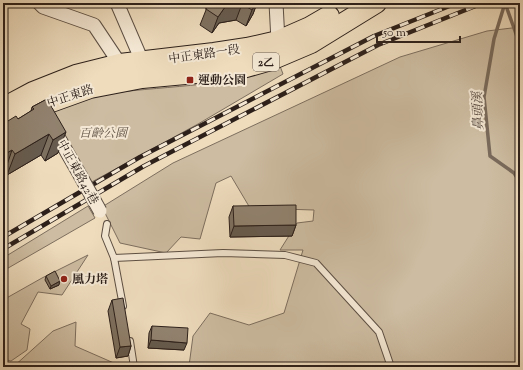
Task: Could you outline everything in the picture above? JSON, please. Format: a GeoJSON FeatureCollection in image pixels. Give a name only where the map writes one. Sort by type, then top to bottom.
{"type":"FeatureCollection","features":[{"type":"Feature","properties":{"kind":"main road","name":"中正東路一段"},"geometry":{"type":"LineString","coordinates":[[142,69],[278,41],[310,28],[351,3]]}},
{"type":"Feature","properties":{"kind":"main road","name":"中正東路一段"},"geometry":{"type":"LineString","coordinates":[[142,69],[239,69],[272,60],[311,42],[376,3]]}},
{"type":"Feature","properties":{"kind":"main road","name":"中正東路"},"geometry":{"type":"LineString","coordinates":[[3,127],[36,99],[76,75],[120,64],[142,69]]}},
{"type":"Feature","properties":{"kind":"main road","name":"中正東路"},"geometry":{"type":"LineString","coordinates":[[3,108],[36,99],[90,88],[142,69]]}},
{"type":"Feature","properties":{"kind":"street"},"geometry":{"type":"LineString","coordinates":[[39,3],[43,7],[94,25],[120,64]]}},
{"type":"Feature","properties":{"kind":"street"},"geometry":{"type":"LineString","coordinates":[[117,3],[142,69]]}},
{"type":"Feature","properties":{"kind":"street"},"geometry":{"type":"LineString","coordinates":[[276,3],[278,41]]}},
{"type":"Feature","properties":{"kind":"street","name":"中正東路42巷"},"geometry":{"type":"LineString","coordinates":[[36,99],[100,211]]}},
{"type":"Feature","properties":{"kind":"lane"},"geometry":{"type":"LineString","coordinates":[[107,224],[106,236],[114,258],[124,313]]}},
{"type":"Feature","properties":{"kind":"lane"},"geometry":{"type":"LineString","coordinates":[[114,258],[223,253],[285,255],[316,263],[379,332],[391,367]]}},
{"type":"Feature","properties":{"kind":"lane"},"geometry":{"type":"LineString","coordinates":[[129,336],[134,367]]}},
{"type":"Feature","properties":{"kind":"green space"},"geometry":{"type":"Polygon","coordinates":[[[520,27],[520,367],[189,366],[193,336],[210,313],[249,325],[284,313],[303,250],[280,250],[297,223],[313,221],[314,210],[250,208],[231,176],[216,183],[200,239],[181,237],[166,253],[120,243],[102,207],[173,163],[400,57],[487,31],[520,27]]]}},
{"type":"Feature","properties":{"kind":"green space","name":"百齡公園"},"geometry":{"type":"Polygon","coordinates":[[[280,66],[283,74],[198,124],[88,184],[47,113],[93,96],[213,83],[236,79],[280,66]]]}},
{"type":"Feature","properties":{"kind":"green space"},"geometry":{"type":"Polygon","coordinates":[[[88,206],[95,218],[3,271],[3,258],[88,206]]]}},
{"type":"Feature","properties":{"kind":"green space"},"geometry":{"type":"Polygon","coordinates":[[[88,255],[62,295],[38,292],[21,324],[30,329],[27,350],[11,361],[3,359],[3,300],[88,255]]]}},
{"type":"Feature","properties":{"kind":"green space"},"geometry":{"type":"Polygon","coordinates":[[[76,322],[75,346],[123,367],[13,367],[53,331],[76,322]]]}},
{"type":"Feature","properties":{"kind":"building"},"geometry":{"type":"Polygon","coordinates":[[[210,3],[256,3],[252,10],[242,4],[225,7],[218,17],[206,9],[210,3]]]}},
{"type":"Feature","properties":{"kind":"building"},"geometry":{"type":"Polygon","coordinates":[[[47,99],[66,132],[53,140],[49,134],[15,154],[12,150],[3,155],[3,124],[16,116],[18,119],[34,109],[32,107],[47,99]]]}},
{"type":"Feature","properties":{"kind":"building"},"geometry":{"type":"Polygon","coordinates":[[[296,205],[296,225],[234,226],[233,206],[296,205]]]}},
{"type":"Feature","properties":{"kind":"building"},"geometry":{"type":"Polygon","coordinates":[[[55,271],[60,281],[51,286],[46,276],[55,271]]]}},
{"type":"Feature","properties":{"kind":"building"},"geometry":{"type":"Polygon","coordinates":[[[123,298],[131,346],[120,347],[112,300],[123,298]]]}},
{"type":"Feature","properties":{"kind":"building"},"geometry":{"type":"Polygon","coordinates":[[[152,326],[188,328],[187,343],[151,340],[152,326]]]}},
{"type":"Feature","properties":{"kind":"waterway","name":"鼻頭溪"},"geometry":{"type":"LineString","coordinates":[[505,3],[494,39],[484,97],[490,156],[514,173],[520,182]]}},
{"type":"Feature","properties":{"kind":"waterway","name":"鼻頭溪"},"geometry":{"type":"LineString","coordinates":[[505,3],[520,45]]}},
{"type":"Feature","properties":{"kind":"railway"},"geometry":{"type":"LineString","coordinates":[[3,237],[140,157],[374,36],[457,3]]}},
{"type":"Feature","properties":{"kind":"railway"},"geometry":{"type":"LineString","coordinates":[[3,249],[144,166],[378,45],[483,3]]}},
{"type":"Feature","properties":{"kind":"place","name":"運動公園"},"geometry":{"type":"Point","coordinates":[190,80]}},
{"type":"Feature","properties":{"kind":"place","name":"風力塔"},"geometry":{"type":"Point","coordinates":[64,279]}}]}
